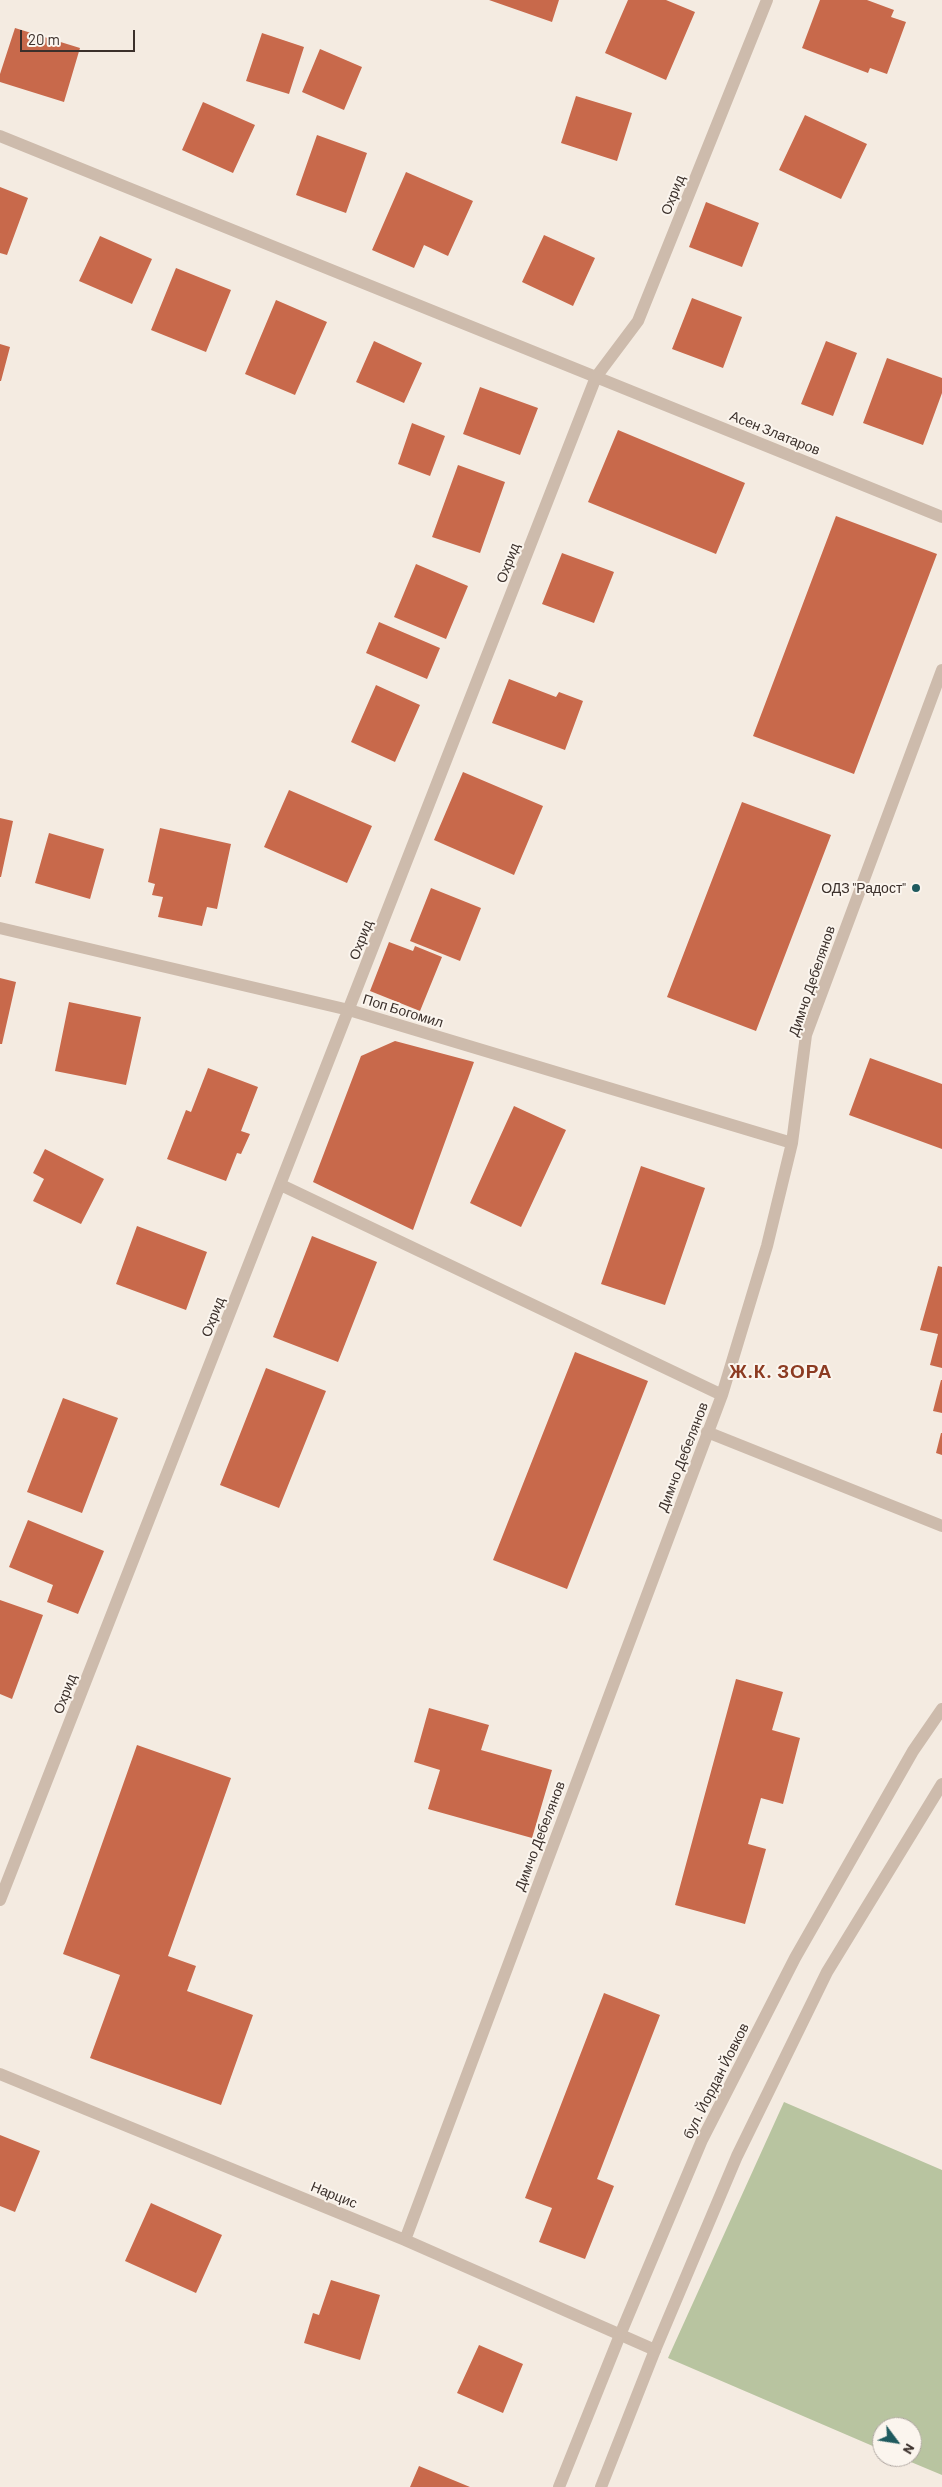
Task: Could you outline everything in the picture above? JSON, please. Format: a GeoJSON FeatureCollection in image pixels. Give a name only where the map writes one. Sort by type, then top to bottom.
{"type":"FeatureCollection","features":[{"type":"Feature","properties":{"kind":"street","name":"Охрид"},"geometry":{"type":"LineString","coordinates":[[0,1900],[596,377],[638,321],[767,0]]}},
{"type":"Feature","properties":{"kind":"street","name":"Асен Златаров"},"geometry":{"type":"LineString","coordinates":[[0,136],[942,517]]}},
{"type":"Feature","properties":{"kind":"street","name":"Димчо Дебелянов"},"geometry":{"type":"LineString","coordinates":[[405,2240],[722,1395],[767,1246],[792,1144],[806,1035],[942,670]]}},
{"type":"Feature","properties":{"kind":"street","name":"Поп Богомил"},"geometry":{"type":"LineString","coordinates":[[0,928],[349,1010],[792,1144]]}},
{"type":"Feature","properties":{"kind":"street"},"geometry":{"type":"LineString","coordinates":[[281,1185],[722,1395]]}},
{"type":"Feature","properties":{"kind":"street"},"geometry":{"type":"LineString","coordinates":[[707,1432],[942,1526]]}},
{"type":"Feature","properties":{"kind":"street","name":"бул. Йордан Йовков"},"geometry":{"type":"LineString","coordinates":[[560,2487],[620,2335],[702,2140],[794,1958],[914,1751],[942,1709]]}},
{"type":"Feature","properties":{"kind":"street"},"geometry":{"type":"LineString","coordinates":[[601,2487],[654,2350],[737,2156],[827,1972],[942,1784]]}},
{"type":"Feature","properties":{"kind":"street","name":"Нарцис"},"geometry":{"type":"LineString","coordinates":[[0,2074],[405,2240],[654,2350]]}},
{"type":"Feature","properties":{"kind":"green space"},"geometry":{"type":"Polygon","coordinates":[[[784,2102],[942,2170],[942,2475],[922,2467],[922,2417],[872,2417],[872,2446],[668,2358],[784,2102]]]}},
{"type":"Feature","properties":{"kind":"building"},"geometry":{"type":"Polygon","coordinates":[[[489,0],[559,0],[552,22],[489,0]]]}},
{"type":"Feature","properties":{"kind":"building"},"geometry":{"type":"Polygon","coordinates":[[[628,0],[666,0],[695,12],[666,80],[605,53],[628,0]]]}},
{"type":"Feature","properties":{"kind":"building"},"geometry":{"type":"Polygon","coordinates":[[[820,0],[867,0],[894,10],[891,17],[906,22],[887,74],[870,68],[868,73],[802,48],[820,0]]]}},
{"type":"Feature","properties":{"kind":"building"},"geometry":{"type":"Polygon","coordinates":[[[15,28],[80,48],[64,102],[0,82],[0,74],[15,28]]]}},
{"type":"Feature","properties":{"kind":"building"},"geometry":{"type":"Polygon","coordinates":[[[262,33],[304,47],[289,94],[246,81],[262,33]]]}},
{"type":"Feature","properties":{"kind":"building"},"geometry":{"type":"Polygon","coordinates":[[[320,49],[362,67],[344,110],[302,92],[320,49]]]}},
{"type":"Feature","properties":{"kind":"building"},"geometry":{"type":"Polygon","coordinates":[[[576,96],[632,113],[617,161],[561,143],[576,96]]]}},
{"type":"Feature","properties":{"kind":"building"},"geometry":{"type":"Polygon","coordinates":[[[203,102],[255,125],[233,173],[182,150],[203,102]]]}},
{"type":"Feature","properties":{"kind":"building"},"geometry":{"type":"Polygon","coordinates":[[[805,115],[867,144],[841,199],[779,170],[805,115]]]}},
{"type":"Feature","properties":{"kind":"building"},"geometry":{"type":"Polygon","coordinates":[[[317,135],[367,153],[346,213],[296,195],[317,135]]]}},
{"type":"Feature","properties":{"kind":"building"},"geometry":{"type":"Polygon","coordinates":[[[406,172],[473,201],[448,256],[424,245],[414,268],[372,250],[406,172]]]}},
{"type":"Feature","properties":{"kind":"building"},"geometry":{"type":"Polygon","coordinates":[[[0,187],[28,198],[7,255],[0,253],[0,187]]]}},
{"type":"Feature","properties":{"kind":"building"},"geometry":{"type":"Polygon","coordinates":[[[706,202],[759,223],[742,267],[689,247],[706,202]]]}},
{"type":"Feature","properties":{"kind":"building"},"geometry":{"type":"Polygon","coordinates":[[[544,235],[595,258],[573,306],[522,282],[544,235]]]}},
{"type":"Feature","properties":{"kind":"building"},"geometry":{"type":"Polygon","coordinates":[[[100,236],[152,259],[132,304],[79,281],[100,236]]]}},
{"type":"Feature","properties":{"kind":"building"},"geometry":{"type":"Polygon","coordinates":[[[176,268],[231,290],[206,352],[151,330],[176,268]]]}},
{"type":"Feature","properties":{"kind":"building"},"geometry":{"type":"Polygon","coordinates":[[[692,298],[742,317],[723,368],[672,349],[692,298]]]}},
{"type":"Feature","properties":{"kind":"building"},"geometry":{"type":"Polygon","coordinates":[[[276,300],[327,322],[295,395],[245,374],[276,300]]]}},
{"type":"Feature","properties":{"kind":"building"},"geometry":{"type":"Polygon","coordinates":[[[374,341],[422,363],[404,403],[356,382],[374,341]]]}},
{"type":"Feature","properties":{"kind":"building"},"geometry":{"type":"Polygon","coordinates":[[[826,341],[857,353],[833,416],[801,404],[826,341]]]}},
{"type":"Feature","properties":{"kind":"building"},"geometry":{"type":"Polygon","coordinates":[[[0,344],[10,347],[1,381],[0,381],[0,344]]]}},
{"type":"Feature","properties":{"kind":"building"},"geometry":{"type":"Polygon","coordinates":[[[887,358],[942,378],[942,393],[923,445],[863,423],[887,358]]]}},
{"type":"Feature","properties":{"kind":"building"},"geometry":{"type":"Polygon","coordinates":[[[480,387],[538,408],[520,455],[463,434],[480,387]]]}},
{"type":"Feature","properties":{"kind":"building"},"geometry":{"type":"Polygon","coordinates":[[[412,423],[445,436],[430,476],[398,464],[412,423]]]}},
{"type":"Feature","properties":{"kind":"building"},"geometry":{"type":"Polygon","coordinates":[[[618,430],[745,483],[716,554],[588,502],[618,430]]]}},
{"type":"Feature","properties":{"kind":"building"},"geometry":{"type":"Polygon","coordinates":[[[458,465],[505,482],[480,553],[432,537],[458,465]]]}},
{"type":"Feature","properties":{"kind":"building"},"geometry":{"type":"Polygon","coordinates":[[[836,516],[937,554],[854,774],[753,736],[836,516]]]}},
{"type":"Feature","properties":{"kind":"building"},"geometry":{"type":"Polygon","coordinates":[[[562,553],[614,572],[594,623],[542,604],[562,553]]]}},
{"type":"Feature","properties":{"kind":"building"},"geometry":{"type":"Polygon","coordinates":[[[416,564],[468,586],[446,639],[394,617],[416,564]]]}},
{"type":"Feature","properties":{"kind":"building"},"geometry":{"type":"Polygon","coordinates":[[[379,622],[440,648],[427,679],[366,653],[379,622]]]}},
{"type":"Feature","properties":{"kind":"building"},"geometry":{"type":"Polygon","coordinates":[[[509,679],[556,697],[559,692],[583,701],[565,750],[492,723],[509,679]]]}},
{"type":"Feature","properties":{"kind":"building"},"geometry":{"type":"Polygon","coordinates":[[[376,685],[420,705],[395,762],[351,742],[376,685]]]}},
{"type":"Feature","properties":{"kind":"building"},"geometry":{"type":"Polygon","coordinates":[[[463,772],[543,806],[514,875],[434,840],[463,772]]]}},
{"type":"Feature","properties":{"kind":"building"},"geometry":{"type":"Polygon","coordinates":[[[289,790],[372,826],[347,883],[264,847],[289,790]]]}},
{"type":"Feature","properties":{"kind":"building"},"geometry":{"type":"Polygon","coordinates":[[[742,802],[831,835],[756,1031],[667,997],[742,802]]]}},
{"type":"Feature","properties":{"kind":"building"},"geometry":{"type":"Polygon","coordinates":[[[0,818],[13,821],[1,877],[0,877],[0,818]]]}},
{"type":"Feature","properties":{"kind":"building"},"geometry":{"type":"Polygon","coordinates":[[[160,828],[231,844],[217,909],[207,907],[202,926],[158,917],[163,897],[152,895],[155,884],[148,882],[160,828]]]}},
{"type":"Feature","properties":{"kind":"building"},"geometry":{"type":"Polygon","coordinates":[[[49,833],[104,849],[90,899],[35,883],[49,833]]]}},
{"type":"Feature","properties":{"kind":"building"},"geometry":{"type":"Polygon","coordinates":[[[431,888],[481,908],[460,961],[410,941],[431,888]]]}},
{"type":"Feature","properties":{"kind":"building"},"geometry":{"type":"Polygon","coordinates":[[[389,942],[413,951],[415,946],[442,957],[420,1011],[370,991],[389,942]]]}},
{"type":"Feature","properties":{"kind":"building"},"geometry":{"type":"Polygon","coordinates":[[[0,978],[16,982],[2,1044],[0,1044],[0,978]]]}},
{"type":"Feature","properties":{"kind":"building"},"geometry":{"type":"Polygon","coordinates":[[[69,1002],[141,1017],[126,1085],[55,1071],[69,1002]]]}},
{"type":"Feature","properties":{"kind":"building"},"geometry":{"type":"Polygon","coordinates":[[[395,1041],[474,1062],[413,1230],[313,1182],[361,1056],[395,1041]]]}},
{"type":"Feature","properties":{"kind":"building"},"geometry":{"type":"Polygon","coordinates":[[[870,1058],[942,1084],[942,1149],[849,1115],[870,1058]]]}},
{"type":"Feature","properties":{"kind":"building"},"geometry":{"type":"Polygon","coordinates":[[[208,1068],[258,1087],[241,1131],[250,1134],[241,1154],[237,1153],[226,1181],[167,1159],[186,1110],[191,1112],[208,1068]]]}},
{"type":"Feature","properties":{"kind":"building"},"geometry":{"type":"Polygon","coordinates":[[[514,1106],[566,1130],[521,1227],[470,1203],[514,1106]]]}},
{"type":"Feature","properties":{"kind":"building"},"geometry":{"type":"Polygon","coordinates":[[[45,1149],[104,1179],[81,1224],[33,1201],[44,1179],[33,1173],[45,1149]]]}},
{"type":"Feature","properties":{"kind":"building"},"geometry":{"type":"Polygon","coordinates":[[[641,1166],[705,1188],[665,1305],[601,1284],[641,1166]]]}},
{"type":"Feature","properties":{"kind":"building"},"geometry":{"type":"Polygon","coordinates":[[[137,1226],[207,1252],[186,1310],[116,1284],[137,1226]]]}},
{"type":"Feature","properties":{"kind":"building"},"geometry":{"type":"Polygon","coordinates":[[[312,1236],[377,1262],[338,1362],[273,1337],[312,1236]]]}},
{"type":"Feature","properties":{"kind":"building"},"geometry":{"type":"Polygon","coordinates":[[[938,1266],[942,1267],[942,1368],[930,1365],[938,1334],[920,1330],[938,1266]]]}},
{"type":"Feature","properties":{"kind":"building"},"geometry":{"type":"Polygon","coordinates":[[[575,1352],[648,1381],[567,1589],[493,1560],[575,1352]]]}},
{"type":"Feature","properties":{"kind":"building"},"geometry":{"type":"Polygon","coordinates":[[[266,1368],[326,1391],[279,1508],[220,1485],[266,1368]]]}},
{"type":"Feature","properties":{"kind":"building"},"geometry":{"type":"Polygon","coordinates":[[[942,1380],[942,1413],[933,1411],[942,1380]]]}},
{"type":"Feature","properties":{"kind":"building"},"geometry":{"type":"Polygon","coordinates":[[[63,1398],[118,1418],[82,1513],[27,1492],[63,1398]]]}},
{"type":"Feature","properties":{"kind":"building"},"geometry":{"type":"Polygon","coordinates":[[[942,1433],[942,1455],[936,1453],[942,1433]]]}},
{"type":"Feature","properties":{"kind":"building"},"geometry":{"type":"Polygon","coordinates":[[[28,1520],[104,1551],[78,1614],[47,1602],[53,1585],[9,1567],[28,1520]]]}},
{"type":"Feature","properties":{"kind":"building"},"geometry":{"type":"Polygon","coordinates":[[[0,1600],[43,1615],[12,1699],[0,1694],[0,1600]]]}},
{"type":"Feature","properties":{"kind":"building"},"geometry":{"type":"Polygon","coordinates":[[[736,1679],[783,1692],[772,1730],[800,1738],[783,1804],[761,1798],[748,1844],[766,1849],[745,1924],[675,1905],[736,1679]]]}},
{"type":"Feature","properties":{"kind":"building"},"geometry":{"type":"Polygon","coordinates":[[[429,1708],[489,1725],[481,1750],[552,1770],[532,1838],[428,1809],[440,1770],[414,1762],[429,1708]]]}},
{"type":"Feature","properties":{"kind":"building"},"geometry":{"type":"Polygon","coordinates":[[[137,1745],[231,1778],[168,1956],[196,1966],[187,1991],[253,2015],[221,2105],[90,2058],[120,1975],[63,1954],[137,1745]]]}},
{"type":"Feature","properties":{"kind":"building"},"geometry":{"type":"Polygon","coordinates":[[[604,1993],[660,2015],[597,2179],[614,2186],[585,2259],[539,2242],[552,2208],[525,2198],[604,1993]]]}},
{"type":"Feature","properties":{"kind":"building"},"geometry":{"type":"Polygon","coordinates":[[[0,2135],[40,2151],[15,2212],[0,2206],[0,2135]]]}},
{"type":"Feature","properties":{"kind":"building"},"geometry":{"type":"Polygon","coordinates":[[[151,2203],[222,2235],[196,2293],[125,2261],[151,2203]]]}},
{"type":"Feature","properties":{"kind":"building"},"geometry":{"type":"Polygon","coordinates":[[[331,2280],[380,2295],[360,2360],[304,2343],[313,2313],[319,2315],[331,2280]]]}},
{"type":"Feature","properties":{"kind":"building"},"geometry":{"type":"Polygon","coordinates":[[[479,2345],[523,2364],[503,2413],[457,2393],[479,2345]]]}},
{"type":"Feature","properties":{"kind":"building"},"geometry":{"type":"Polygon","coordinates":[[[419,2466],[470,2487],[410,2487],[419,2466]]]}},
{"type":"Feature","properties":{"kind":"place","name":"ОДЗ \"Радост\""},"geometry":{"type":"Point","coordinates":[916,888]}},
{"type":"Feature","properties":{"kind":"district","name":"Ж.К. ЗОРА"},"geometry":{"type":"Point","coordinates":[781,1372]}}]}
